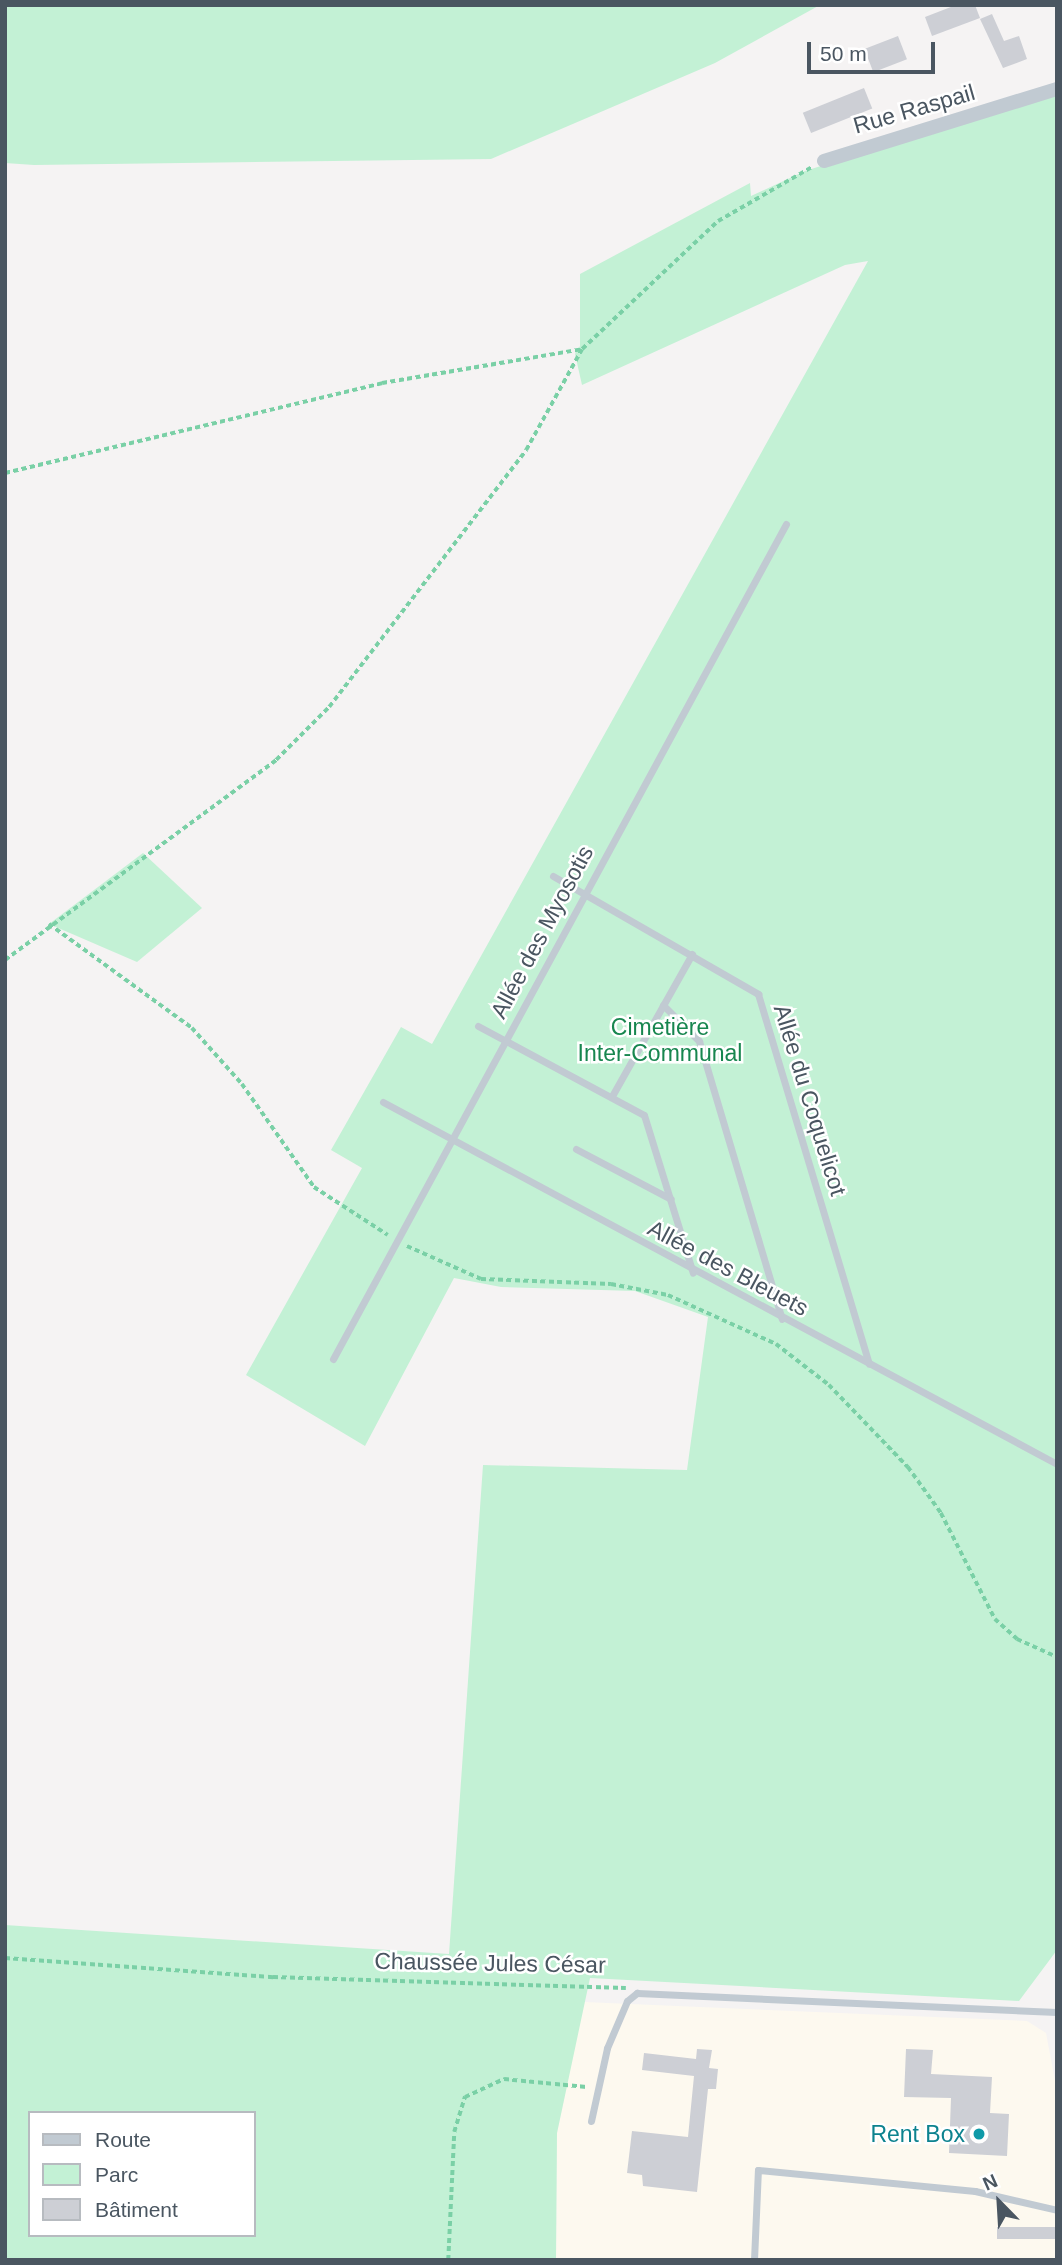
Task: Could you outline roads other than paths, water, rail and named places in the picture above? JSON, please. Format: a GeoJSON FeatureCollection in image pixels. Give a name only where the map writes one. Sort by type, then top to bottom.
{"type":"FeatureCollection","features":[{"type":"Feature","properties":{"kind":"street","name":"Rue Raspail"},"geometry":{"type":"LineString","coordinates":[[824,161],[1057,89]]}},
{"type":"Feature","properties":{"kind":"lane","name":"Allée des Myosotis"},"geometry":{"type":"LineString","coordinates":[[333,1359],[786,524]]}},
{"type":"Feature","properties":{"kind":"lane","name":"Allée du Coquelicot"},"geometry":{"type":"LineString","coordinates":[[553,876],[742,980],[760,1000],[869,1364]]}},
{"type":"Feature","properties":{"kind":"lane"},"geometry":{"type":"LineString","coordinates":[[612,1097],[692,954]]}},
{"type":"Feature","properties":{"kind":"lane"},"geometry":{"type":"LineString","coordinates":[[663,1005],[699,1041],[782,1319]]}},
{"type":"Feature","properties":{"kind":"lane"},"geometry":{"type":"LineString","coordinates":[[478,1026],[644,1115],[693,1273]]}},
{"type":"Feature","properties":{"kind":"lane","name":"Allée des Bleuets"},"geometry":{"type":"LineString","coordinates":[[383,1102],[693,1273],[1057,1464]]}},
{"type":"Feature","properties":{"kind":"lane"},"geometry":{"type":"LineString","coordinates":[[576,1149],[671,1199]]}},
{"type":"Feature","properties":{"kind":"lane"},"geometry":{"type":"LineString","coordinates":[[591,2121],[594,2088],[626,2004],[637,1993],[1057,2012]]}},
{"type":"Feature","properties":{"kind":"lane"},"geometry":{"type":"LineString","coordinates":[[754,2260],[758,2170],[975,2191],[1057,2210]]}},
{"type":"Feature","properties":{"kind":"place","name":"Rent Box"},"geometry":{"type":"Point","coordinates":[979,2134]}},
{"type":"Feature","properties":{"kind":"park label","name":"Cimetière Inter-Communal"},"geometry":{"type":"Point","coordinates":[660,1040]}}]}
